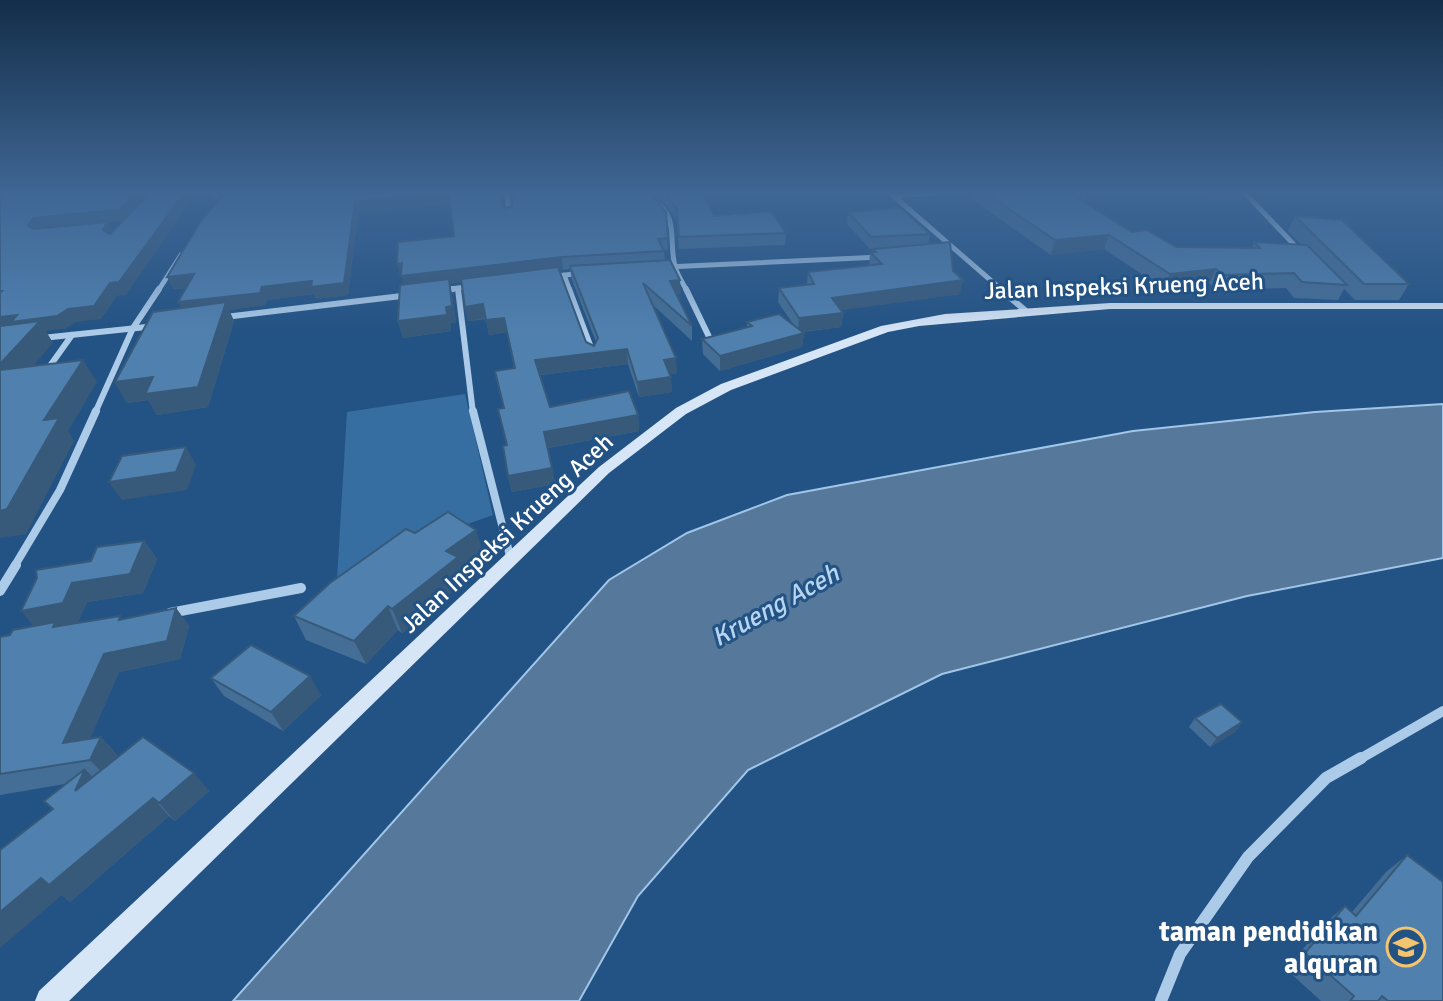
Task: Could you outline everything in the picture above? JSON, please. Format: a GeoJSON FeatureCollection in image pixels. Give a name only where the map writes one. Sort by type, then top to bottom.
{"type":"FeatureCollection","features":[{"type":"Feature","properties":{"kind":"street"},"geometry":{"type":"LineString","coordinates":[[673,239],[675,266],[712,343]]}},
{"type":"Feature","properties":{"kind":"street"},"geometry":{"type":"LineString","coordinates":[[941,239],[1026,311]]}},
{"type":"Feature","properties":{"kind":"street"},"geometry":{"type":"LineString","coordinates":[[1288,239],[1309,261]]}},
{"type":"Feature","properties":{"kind":"street"},"geometry":{"type":"LineString","coordinates":[[0,591],[60,490],[133,328],[191,242]]}},
{"type":"Feature","properties":{"kind":"street"},"geometry":{"type":"LineString","coordinates":[[939,251],[953,249]]}},
{"type":"Feature","properties":{"kind":"street"},"geometry":{"type":"LineString","coordinates":[[661,267],[883,256]]}},
{"type":"Feature","properties":{"kind":"street"},"geometry":{"type":"LineString","coordinates":[[549,277],[592,272]]}},
{"type":"Feature","properties":{"kind":"street"},"geometry":{"type":"LineString","coordinates":[[564,275],[594,355]]}},
{"type":"Feature","properties":{"kind":"street"},"geometry":{"type":"LineString","coordinates":[[431,292],[488,285]]}},
{"type":"Feature","properties":{"kind":"street"},"geometry":{"type":"LineString","coordinates":[[458,288],[470,400],[511,560]]}},
{"type":"Feature","properties":{"kind":"street"},"geometry":{"type":"LineString","coordinates":[[211,319],[418,293]]}},
{"type":"Feature","properties":{"kind":"street","name":"Jalan Inspeksi Krueng Aceh"},"geometry":{"type":"LineString","coordinates":[[49,1001],[604,470],[681,411],[726,387],[885,329],[945,318],[1110,306],[1346,301],[1443,306]]}},
{"type":"Feature","properties":{"kind":"street"},"geometry":{"type":"LineString","coordinates":[[29,340],[164,325]]}},
{"type":"Feature","properties":{"kind":"street"},"geometry":{"type":"LineString","coordinates":[[39,381],[72,335]]}},
{"type":"Feature","properties":{"kind":"street"},"geometry":{"type":"LineString","coordinates":[[165,614],[301,588]]}},
{"type":"Feature","properties":{"kind":"street"},"geometry":{"type":"LineString","coordinates":[[1161,1001],[1180,954],[1248,857],[1326,778],[1443,711]]}},
{"type":"Feature","properties":{"kind":"shaded area"},"geometry":{"type":"Polygon","coordinates":[[[465,394],[493,515],[395,550],[336,595],[347,412],[465,394]]]}},
{"type":"Feature","properties":{"kind":"water","name":"Krueng Aceh"},"geometry":{"type":"Polygon","coordinates":[[[1443,404],[1443,558],[1247,596],[942,674],[748,770],[638,896],[579,1001],[233,1001],[609,580],[687,533],[787,495],[1133,431],[1315,412],[1443,404]]]}},
{"type":"Feature","properties":{"kind":"building"},"geometry":{"type":"Polygon","coordinates":[[[0,239],[151,239],[119,282],[110,283],[94,306],[68,309],[57,316],[11,322],[17,315],[0,317],[0,239]]]}},
{"type":"Feature","properties":{"kind":"building"},"geometry":{"type":"Polygon","coordinates":[[[190,239],[350,239],[344,283],[311,287],[312,281],[262,287],[260,293],[178,302],[194,274],[167,277],[190,239]]]}},
{"type":"Feature","properties":{"kind":"building"},"geometry":{"type":"Polygon","coordinates":[[[429,239],[661,239],[658,239],[664,251],[562,257],[401,276],[402,263],[397,264],[398,242],[429,239]]]}},
{"type":"Feature","properties":{"kind":"building"},"geometry":{"type":"Polygon","coordinates":[[[1115,239],[1162,239],[1176,247],[1260,248],[1254,242],[1307,245],[1347,285],[1302,282],[1294,273],[1223,275],[1216,269],[1170,274],[1115,239]]]}},
{"type":"Feature","properties":{"kind":"building"},"geometry":{"type":"Polygon","coordinates":[[[1318,239],[1362,239],[1409,284],[1364,284],[1318,239]]]}},
{"type":"Feature","properties":{"kind":"building"},"geometry":{"type":"Polygon","coordinates":[[[950,242],[953,271],[963,280],[832,298],[843,313],[799,318],[779,288],[814,284],[808,272],[882,264],[870,252],[876,252],[873,249],[950,242]]]}},
{"type":"Feature","properties":{"kind":"building"},"geometry":{"type":"Polygon","coordinates":[[[670,260],[680,280],[670,281],[692,326],[643,283],[676,358],[664,360],[671,377],[637,382],[627,349],[535,360],[550,407],[629,391],[638,415],[544,432],[552,468],[508,476],[503,446],[507,445],[498,409],[504,408],[495,371],[515,368],[504,318],[486,320],[483,304],[465,307],[461,279],[558,267],[586,342],[594,346],[598,338],[570,266],[670,260]]]}},
{"type":"Feature","properties":{"kind":"building"},"geometry":{"type":"Polygon","coordinates":[[[449,279],[452,306],[446,307],[447,315],[398,321],[400,285],[449,279]]]}},
{"type":"Feature","properties":{"kind":"building"},"geometry":{"type":"Polygon","coordinates":[[[226,302],[198,387],[145,394],[153,377],[115,382],[153,312],[226,302]]]}},
{"type":"Feature","properties":{"kind":"building"},"geometry":{"type":"Polygon","coordinates":[[[779,314],[804,333],[720,356],[702,339],[752,326],[747,322],[779,314]]]}},
{"type":"Feature","properties":{"kind":"building"},"geometry":{"type":"Polygon","coordinates":[[[40,321],[0,364],[0,326],[40,321]]]}},
{"type":"Feature","properties":{"kind":"building"},"geometry":{"type":"Polygon","coordinates":[[[83,360],[44,420],[59,418],[7,509],[0,511],[0,370],[83,360]]]}},
{"type":"Feature","properties":{"kind":"building"},"geometry":{"type":"Polygon","coordinates":[[[186,447],[176,472],[109,482],[122,456],[186,447]]]}},
{"type":"Feature","properties":{"kind":"building"},"geometry":{"type":"Polygon","coordinates":[[[448,512],[476,530],[446,551],[458,557],[392,609],[388,606],[354,641],[294,616],[330,583],[406,529],[415,533],[448,512]]]}},
{"type":"Feature","properties":{"kind":"building"},"geometry":{"type":"Polygon","coordinates":[[[144,541],[130,574],[72,583],[63,603],[21,611],[37,578],[36,570],[91,561],[97,547],[144,541]]]}},
{"type":"Feature","properties":{"kind":"building"},"geometry":{"type":"Polygon","coordinates":[[[176,608],[167,641],[104,654],[63,743],[101,737],[90,760],[0,774],[0,637],[10,635],[13,630],[55,622],[53,627],[120,616],[119,620],[176,608]]]}},
{"type":"Feature","properties":{"kind":"building"},"geometry":{"type":"Polygon","coordinates":[[[251,645],[310,676],[271,712],[211,678],[251,645]]]}},
{"type":"Feature","properties":{"kind":"building"},"geometry":{"type":"Polygon","coordinates":[[[1221,704],[1242,722],[1217,738],[1195,718],[1221,704]]]}},
{"type":"Feature","properties":{"kind":"building"},"geometry":{"type":"Polygon","coordinates":[[[143,737],[194,773],[159,803],[153,798],[49,885],[41,878],[0,912],[0,850],[53,809],[44,801],[85,769],[75,791],[143,737]]]}},
{"type":"Feature","properties":{"kind":"building"},"geometry":{"type":"Polygon","coordinates":[[[1407,855],[1443,882],[1443,1001],[1388,1001],[1382,996],[1378,1001],[1350,1001],[1354,996],[1305,953],[1345,906],[1356,916],[1407,855]]]}},
{"type":"Feature","properties":{"kind":"place","name":"taman pendidikan alquran"},"geometry":{"type":"Point","coordinates":[1406,947]}}]}
